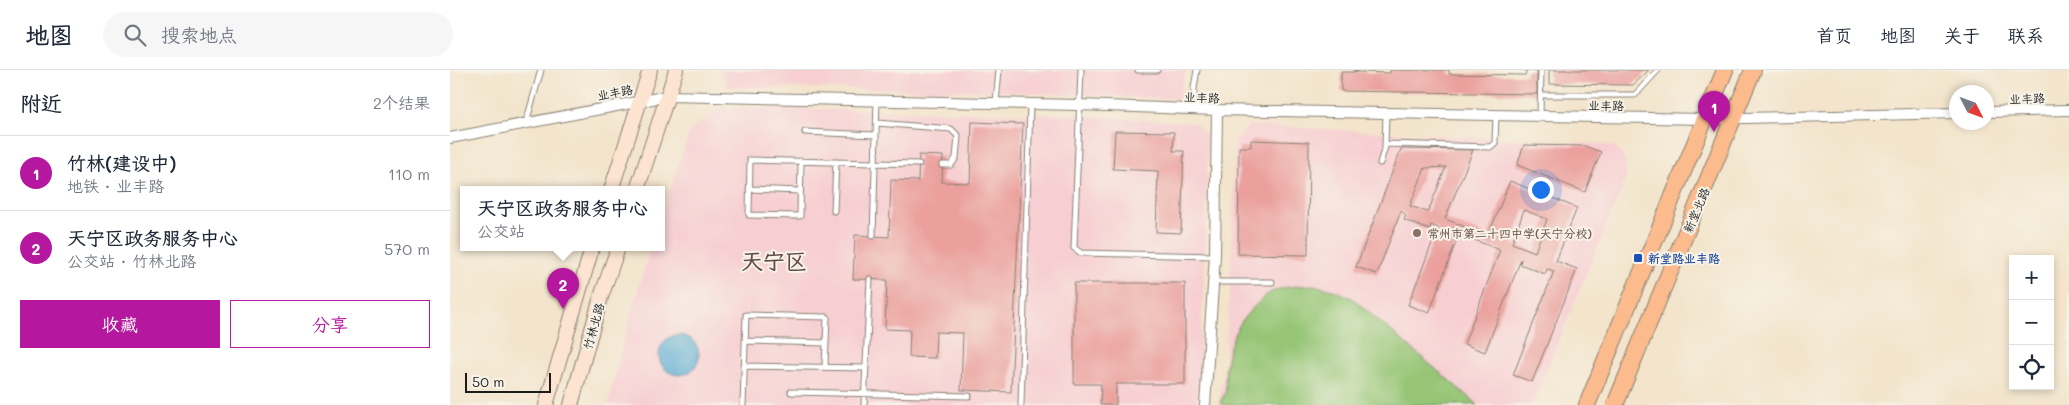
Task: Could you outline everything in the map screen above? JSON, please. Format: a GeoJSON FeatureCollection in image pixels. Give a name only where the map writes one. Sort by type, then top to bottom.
{"type":"FeatureCollection","features":[{"type":"Feature","properties":{"kind":"main road"},"geometry":{"type":"LineString","coordinates":[[612,186],[650,70]]}},
{"type":"Feature","properties":{"kind":"main road"},"geometry":{"type":"LineString","coordinates":[[638,186],[676,70]]}},
{"type":"Feature","properties":{"kind":"main road"},"geometry":{"type":"LineString","coordinates":[[1587,405],[1725,70]]}},
{"type":"Feature","properties":{"kind":"main road","name":"新堂北路"},"geometry":{"type":"LineString","coordinates":[[1615,405],[1753,70]]}},
{"type":"Feature","properties":{"kind":"main road","name":"竹林北路"},"geometry":{"type":"LineString","coordinates":[[546,405],[591,251]]}},
{"type":"Feature","properties":{"kind":"main road","name":"竹林北路"},"geometry":{"type":"LineString","coordinates":[[571,405],[601,297],[617,251]]}},
{"type":"Feature","properties":{"kind":"street","name":"业丰路"},"geometry":{"type":"LineString","coordinates":[[450,138],[668,96],[1217,110],[1733,120],[1949,113]]}},
{"type":"Feature","properties":{"kind":"street"},"geometry":{"type":"LineString","coordinates":[[1205,405],[1215,256],[1217,110]]}},
{"type":"Feature","properties":{"kind":"street","name":"业丰路"},"geometry":{"type":"LineString","coordinates":[[1994,112],[2069,110]]}},
{"type":"Feature","properties":{"kind":"lane"},"geometry":{"type":"LineString","coordinates":[[526,123],[541,70]]}},
{"type":"Feature","properties":{"kind":"lane"},"geometry":{"type":"LineString","coordinates":[[996,103],[999,70]]}},
{"type":"Feature","properties":{"kind":"lane"},"geometry":{"type":"LineString","coordinates":[[1081,70],[1074,248],[1080,253],[1215,256]]}},
{"type":"Feature","properties":{"kind":"lane"},"geometry":{"type":"LineString","coordinates":[[1138,70],[1156,70]]}},
{"type":"Feature","properties":{"kind":"lane"},"geometry":{"type":"LineString","coordinates":[[1194,109],[1194,88],[1198,70]]}},
{"type":"Feature","properties":{"kind":"lane"},"geometry":{"type":"LineString","coordinates":[[1540,116],[1541,70]]}},
{"type":"Feature","properties":{"kind":"lane"},"geometry":{"type":"LineString","coordinates":[[1540,95],[1635,95],[1658,70]]}},
{"type":"Feature","properties":{"kind":"lane"},"geometry":{"type":"LineString","coordinates":[[873,236],[878,100]]}},
{"type":"Feature","properties":{"kind":"lane"},"geometry":{"type":"LineString","coordinates":[[1021,405],[1030,104]]}},
{"type":"Feature","properties":{"kind":"lane"},"geometry":{"type":"LineString","coordinates":[[1380,164],[1386,144],[1386,113]]}},
{"type":"Feature","properties":{"kind":"lane"},"geometry":{"type":"LineString","coordinates":[[1386,144],[1490,147],[1495,143],[1496,115]]}},
{"type":"Feature","properties":{"kind":"lane"},"geometry":{"type":"LineString","coordinates":[[877,124],[951,129],[958,136],[956,158],[951,165],[942,165]]}},
{"type":"Feature","properties":{"kind":"lane"},"geometry":{"type":"LineString","coordinates":[[805,132],[876,135]]}},
{"type":"Feature","properties":{"kind":"lane"},"geometry":{"type":"LineString","coordinates":[[801,161],[800,216],[749,215],[750,160],[801,161],[919,164]]}},
{"type":"Feature","properties":{"kind":"lane"},"geometry":{"type":"LineString","coordinates":[[834,211],[836,162]]}},
{"type":"Feature","properties":{"kind":"lane"},"geometry":{"type":"LineString","coordinates":[[749,189],[800,190]]}},
{"type":"Feature","properties":{"kind":"lane"},"geometry":{"type":"LineString","coordinates":[[864,405],[870,279]]}},
{"type":"Feature","properties":{"kind":"lane"},"geometry":{"type":"LineString","coordinates":[[1213,282],[1272,282]]}},
{"type":"Feature","properties":{"kind":"lane"},"geometry":{"type":"LineString","coordinates":[[743,405],[746,314],[827,317],[825,367]]}},
{"type":"Feature","properties":{"kind":"lane"},"geometry":{"type":"LineString","coordinates":[[745,341],[826,343]]}},
{"type":"Feature","properties":{"kind":"lane"},"geometry":{"type":"LineString","coordinates":[[744,366],[866,368]]}},
{"type":"Feature","properties":{"kind":"lane"},"geometry":{"type":"LineString","coordinates":[[791,392],[969,396]]}},
{"type":"Feature","properties":{"kind":"shaded area"},"geometry":{"type":"Polygon","coordinates":[[[720,70],[1186,70],[1178,99],[986,91],[727,87],[720,70]]]}},
{"type":"Feature","properties":{"kind":"shaded area"},"geometry":{"type":"Polygon","coordinates":[[[723,107],[1064,115],[1195,123],[1208,137],[1204,279],[1197,405],[608,405],[630,314],[650,251],[665,251],[665,207],[690,130],[723,107]]]}},
{"type":"Feature","properties":{"kind":"shaded area","name":"常州市第二十四中学(天宁分校)"},"geometry":{"type":"Polygon","coordinates":[[[1249,125],[1602,144],[1617,148],[1625,161],[1626,178],[1532,405],[1218,405],[1224,367],[1230,288],[1235,141],[1249,125]]]}},
{"type":"Feature","properties":{"kind":"green space"},"geometry":{"type":"Polygon","coordinates":[[[1314,285],[1352,298],[1478,405],[1223,405],[1220,402],[1226,392],[1226,368],[1231,344],[1235,333],[1248,313],[1264,297],[1277,290],[1287,287],[1314,285]]]}},
{"type":"Feature","properties":{"kind":"water"},"geometry":{"type":"Polygon","coordinates":[[[679,335],[693,341],[699,355],[693,369],[679,375],[665,369],[659,355],[665,341],[679,335]]]}},
{"type":"Feature","properties":{"kind":"building"},"geometry":{"type":"Polygon","coordinates":[[[1390,70],[1449,70],[1449,74],[1526,75],[1526,70],[1537,70],[1537,94],[1341,91],[1341,72],[1390,73],[1390,70]]]}},
{"type":"Feature","properties":{"kind":"building"},"geometry":{"type":"Polygon","coordinates":[[[1549,70],[1649,70],[1633,85],[1549,84],[1549,70]]]}},
{"type":"Feature","properties":{"kind":"building"},"geometry":{"type":"Polygon","coordinates":[[[972,122],[1023,124],[1011,392],[961,390],[963,333],[936,332],[935,358],[909,357],[910,330],[885,329],[887,280],[853,279],[855,235],[889,237],[891,180],[918,181],[919,155],[943,156],[942,182],[970,183],[972,122]]]}},
{"type":"Feature","properties":{"kind":"building"},"geometry":{"type":"Polygon","coordinates":[[[1115,131],[1174,132],[1173,151],[1184,151],[1181,233],[1156,232],[1158,171],[1113,169],[1115,131]]]}},
{"type":"Feature","properties":{"kind":"building"},"geometry":{"type":"Polygon","coordinates":[[[1251,140],[1309,142],[1308,255],[1238,254],[1239,147],[1251,147],[1251,140]]]}},
{"type":"Feature","properties":{"kind":"building"},"geometry":{"type":"Polygon","coordinates":[[[1524,145],[1585,146],[1601,152],[1585,192],[1517,165],[1524,145]]]}},
{"type":"Feature","properties":{"kind":"building"},"geometry":{"type":"Polygon","coordinates":[[[1401,149],[1473,150],[1445,219],[1488,236],[1510,181],[1577,208],[1556,261],[1577,269],[1532,382],[1513,375],[1554,271],[1547,269],[1545,274],[1520,264],[1521,259],[1485,352],[1464,344],[1500,250],[1459,234],[1429,313],[1408,305],[1438,228],[1431,225],[1429,230],[1404,220],[1406,215],[1401,211],[1377,274],[1356,267],[1401,149]],[[1446,167],[1425,168],[1410,206],[1428,212],[1446,167]],[[1524,210],[1512,243],[1535,252],[1547,219],[1524,210]]]}},
{"type":"Feature","properties":{"kind":"building"},"geometry":{"type":"Polygon","coordinates":[[[1074,283],[1185,283],[1185,384],[1116,384],[1116,405],[1100,405],[1101,384],[1074,384],[1074,283]]]}},
{"type":"Feature","properties":{"kind":"place","name":"竹林(建设中)"},"geometry":{"type":"Point","coordinates":[1714,132]}},
{"type":"Feature","properties":{"kind":"place","name":"常州市第二十四中学(天宁分校)"},"geometry":{"type":"Point","coordinates":[1417,233]}},
{"type":"Feature","properties":{"kind":"place","name":"新堂路业丰路"},"geometry":{"type":"Point","coordinates":[1638,258]}},
{"type":"Feature","properties":{"kind":"place","name":"天宁区政务服务中心"},"geometry":{"type":"Point","coordinates":[563,309]}},
{"type":"Feature","properties":{"kind":"district","name":"天宁区"},"geometry":{"type":"Point","coordinates":[774,260]}}]}
